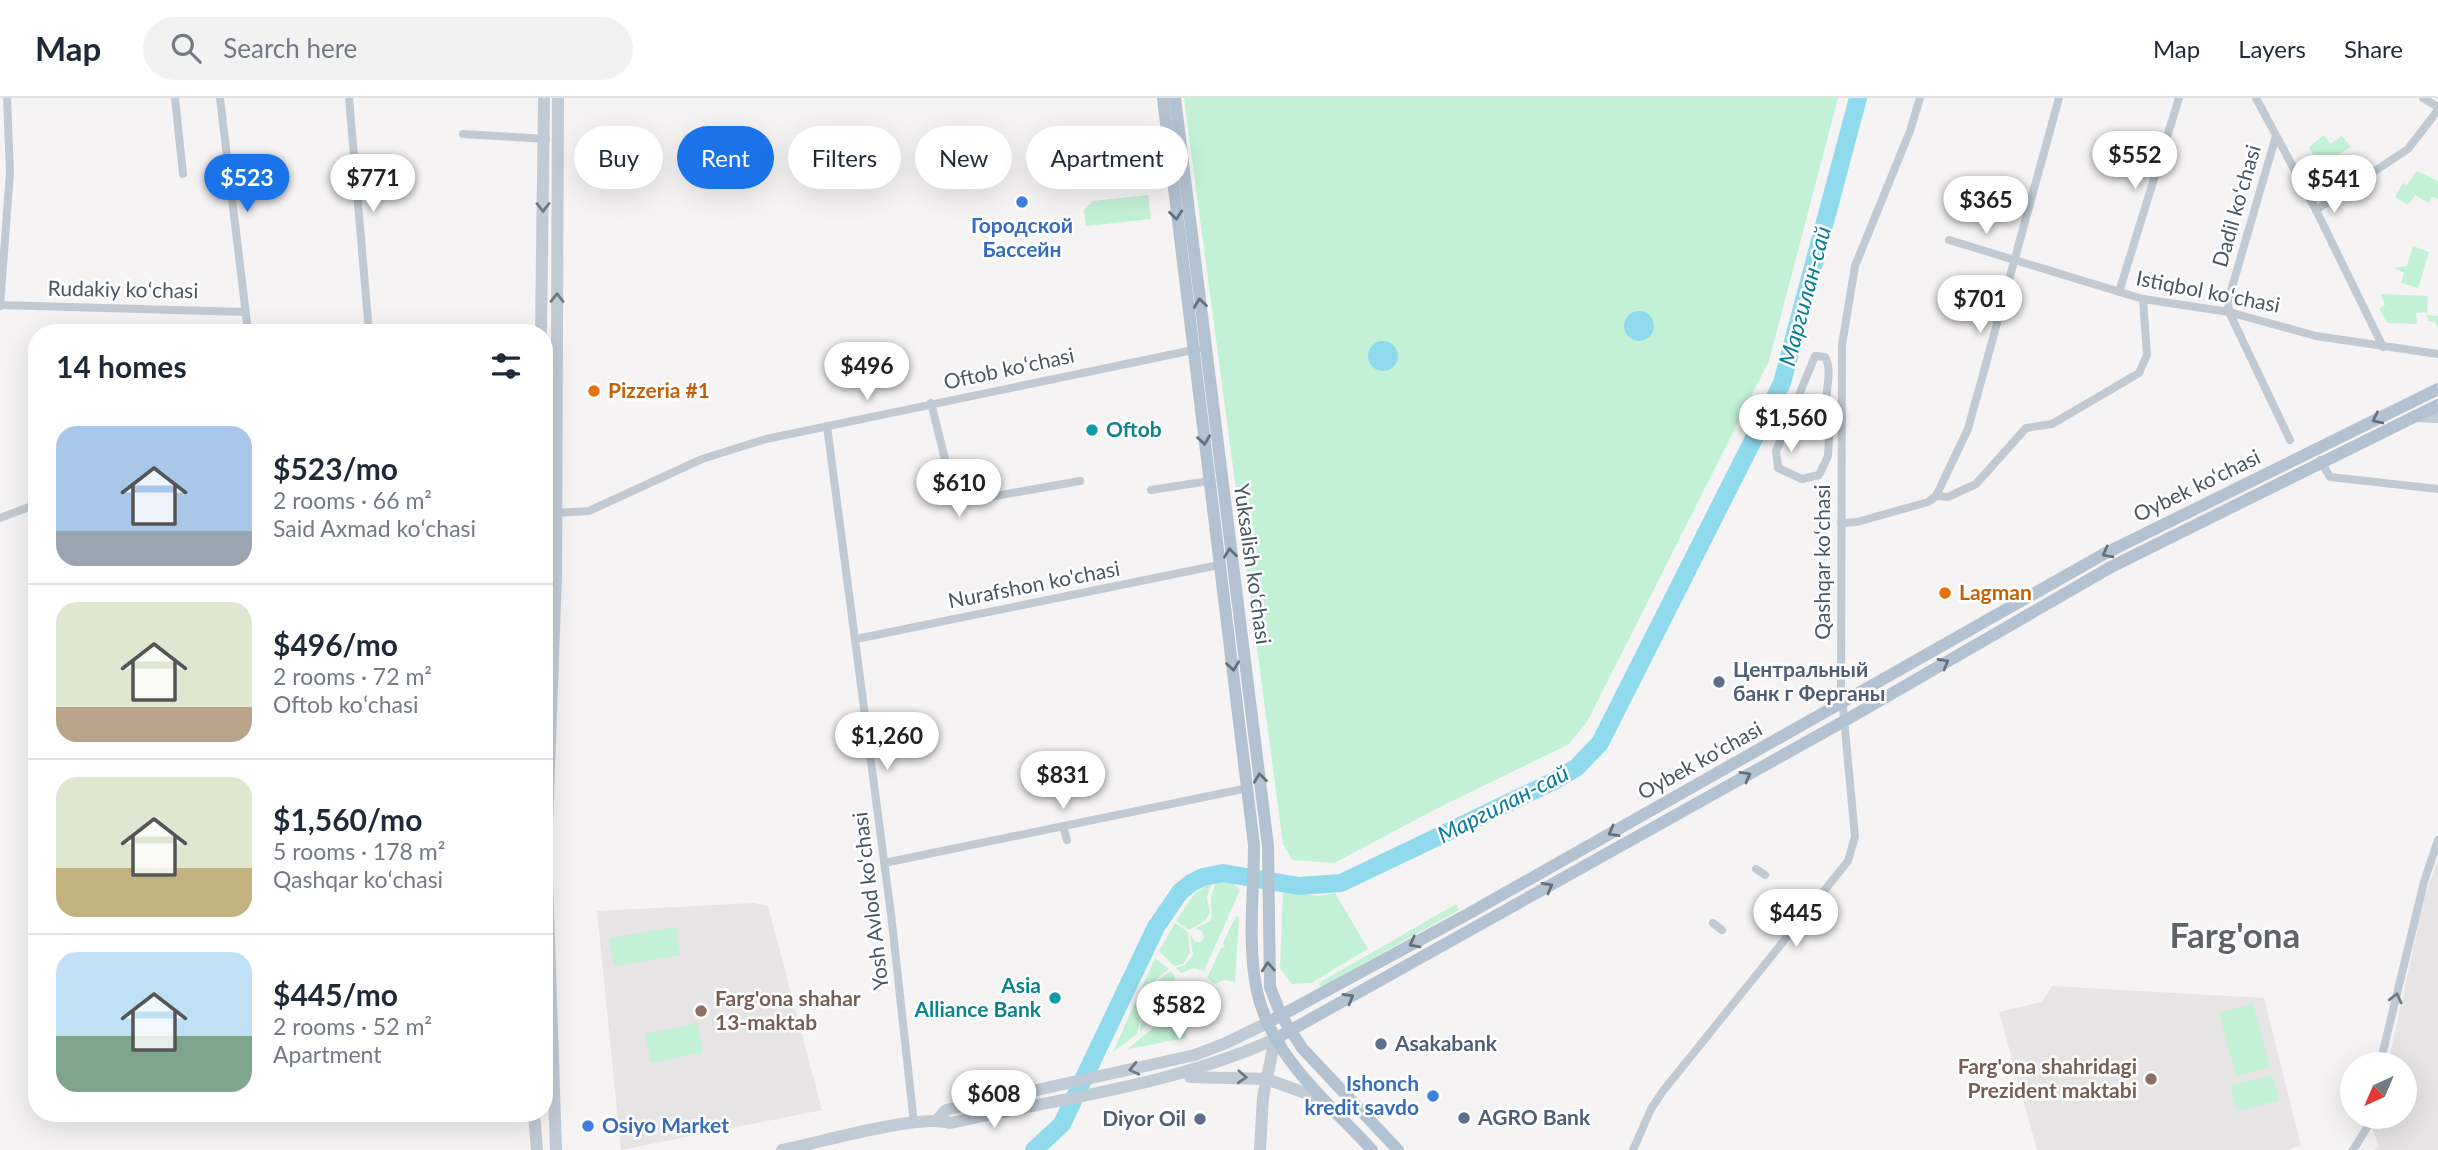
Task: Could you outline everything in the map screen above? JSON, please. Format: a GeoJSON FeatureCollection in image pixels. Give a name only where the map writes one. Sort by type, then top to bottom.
{"type":"FeatureCollection","features":[{"type":"Feature","properties":{"kind":"main road"},"geometry":{"type":"LineString","coordinates":[[541,324],[544,98]]}},
{"type":"Feature","properties":{"kind":"main road"},"geometry":{"type":"LineString","coordinates":[[553,614],[558,98]]}},
{"type":"Feature","properties":{"kind":"main road","name":"Yuksalish koʻchasi"},"geometry":{"type":"LineString","coordinates":[[1163,98],[1191,350],[1248,788],[1269,892],[1267,966],[1270,987],[1290,1031],[1398,1150]]}},
{"type":"Feature","properties":{"kind":"main road","name":"Yuksalish koʻchasi"},"geometry":{"type":"LineString","coordinates":[[1175,98],[1261,846],[1255,891],[1253,967],[1267,1023],[1275,1039],[1298,1070],[1373,1150]]}},
{"type":"Feature","properties":{"kind":"main road","name":"Oybek ko‘chasi"},"geometry":{"type":"LineString","coordinates":[[1267,1023],[1468,914],[2104,554],[2438,389]]}},
{"type":"Feature","properties":{"kind":"main road","name":"Oybek ko‘chasi"},"geometry":{"type":"LineString","coordinates":[[1275,1039],[1846,720],[2111,567],[2320,460],[2438,405]]}},
{"type":"Feature","properties":{"kind":"main road"},"geometry":{"type":"LineString","coordinates":[[2415,416],[2438,416]]}},
{"type":"Feature","properties":{"kind":"main road"},"geometry":{"type":"LineString","coordinates":[[938,1119],[947,1111],[1195,1055],[1267,1023]]}},
{"type":"Feature","properties":{"kind":"main road"},"geometry":{"type":"LineString","coordinates":[[782,1150],[938,1119],[950,1123],[1084,1093],[1169,1078],[1233,1058],[1275,1039]]}},
{"type":"Feature","properties":{"kind":"main road"},"geometry":{"type":"LineString","coordinates":[[1260,1150],[1266,1079],[1275,1039]]}},
{"type":"Feature","properties":{"kind":"main road"},"geometry":{"type":"LineString","coordinates":[[553,1060],[556,1150]]}},
{"type":"Feature","properties":{"kind":"main road"},"geometry":{"type":"LineString","coordinates":[[1169,1078],[1237,1076],[1266,1079],[1326,1101]]}},
{"type":"Feature","properties":{"kind":"main road"},"geometry":{"type":"LineString","coordinates":[[535,1122],[537,1150]]}},
{"type":"Feature","properties":{"kind":"street"},"geometry":{"type":"LineString","coordinates":[[0,305],[10,172],[7,98]]}},
{"type":"Feature","properties":{"kind":"street"},"geometry":{"type":"LineString","coordinates":[[175,98],[183,174]]}},
{"type":"Feature","properties":{"kind":"street"},"geometry":{"type":"LineString","coordinates":[[220,98],[247,324]]}},
{"type":"Feature","properties":{"kind":"street"},"geometry":{"type":"LineString","coordinates":[[349,98],[368,324]]}},
{"type":"Feature","properties":{"kind":"street","name":"Qashqar koʻchasi"},"geometry":{"type":"LineString","coordinates":[[1633,1150],[1651,1109],[1663,1091],[1848,861],[1855,837],[1843,703],[1842,345],[1855,265],[1910,131],[1920,98]]}},
{"type":"Feature","properties":{"kind":"street"},"geometry":{"type":"LineString","coordinates":[[1841,523],[1857,522],[1928,502],[1936,496],[1968,429],[2059,98]]}},
{"type":"Feature","properties":{"kind":"street"},"geometry":{"type":"LineString","coordinates":[[2119,292],[2179,98]]}},
{"type":"Feature","properties":{"kind":"street"},"geometry":{"type":"LineString","coordinates":[[2256,98],[2316,210],[2383,347]]}},
{"type":"Feature","properties":{"kind":"street"},"geometry":{"type":"LineString","coordinates":[[2316,210],[2408,149],[2438,108],[2423,98]]}},
{"type":"Feature","properties":{"kind":"street"},"geometry":{"type":"LineString","coordinates":[[463,134],[559,139]]}},
{"type":"Feature","properties":{"kind":"street","name":"Dadil koʻchasi"},"geometry":{"type":"LineString","coordinates":[[2229,312],[2228,301],[2276,136]]}},
{"type":"Feature","properties":{"kind":"street","name":"Istiqbol koʻchasi"},"geometry":{"type":"LineString","coordinates":[[1949,240],[2143,299],[2229,312],[2316,336],[2438,354]]}},
{"type":"Feature","properties":{"kind":"street"},"geometry":{"type":"LineString","coordinates":[[1936,496],[1948,497],[1976,484],[2026,428],[2052,424],[2139,373],[2147,355],[2143,299]]}},
{"type":"Feature","properties":{"kind":"street","name":"Rudakiy koʻchasi"},"geometry":{"type":"LineString","coordinates":[[0,305],[245,312]]}},
{"type":"Feature","properties":{"kind":"street"},"geometry":{"type":"LineString","coordinates":[[2229,312],[2290,440]]}},
{"type":"Feature","properties":{"kind":"street","name":"Oftob koʻchasi"},"geometry":{"type":"LineString","coordinates":[[556,513],[589,511],[702,459],[766,439],[1205,348]]}},
{"type":"Feature","properties":{"kind":"street"},"geometry":{"type":"LineString","coordinates":[[1815,356],[1825,357],[1829,363],[1824,396],[1830,417],[1828,456],[1819,475],[1802,479],[1778,468],[1776,451],[1815,356]]}},
{"type":"Feature","properties":{"kind":"street"},"geometry":{"type":"LineString","coordinates":[[931,403],[956,503],[1080,481]]}},
{"type":"Feature","properties":{"kind":"street"},"geometry":{"type":"LineString","coordinates":[[1830,417],[1842,415]]}},
{"type":"Feature","properties":{"kind":"street","name":"Yosh Avlod koʻchasi"},"geometry":{"type":"LineString","coordinates":[[827,426],[884,863],[914,1123]]}},
{"type":"Feature","properties":{"kind":"street"},"geometry":{"type":"LineString","coordinates":[[2320,460],[2330,477],[2438,489]]}},
{"type":"Feature","properties":{"kind":"street"},"geometry":{"type":"LineString","coordinates":[[1151,490],[1209,481]]}},
{"type":"Feature","properties":{"kind":"street"},"geometry":{"type":"LineString","coordinates":[[0,518],[28,507]]}},
{"type":"Feature","properties":{"kind":"street","name":"Nurafshon ko'chasi"},"geometry":{"type":"LineString","coordinates":[[856,639],[1219,565]]}},
{"type":"Feature","properties":{"kind":"street"},"geometry":{"type":"LineString","coordinates":[[884,863],[1248,788]]}},
{"type":"Feature","properties":{"kind":"street"},"geometry":{"type":"LineString","coordinates":[[1063,826],[1067,840]]}},
{"type":"Feature","properties":{"kind":"street"},"geometry":{"type":"LineString","coordinates":[[2383,1052],[2424,881],[2438,840]]}},
{"type":"Feature","properties":{"kind":"street"},"geometry":{"type":"LineString","coordinates":[[1756,869],[1765,875]]}},
{"type":"Feature","properties":{"kind":"street"},"geometry":{"type":"LineString","coordinates":[[1713,923],[1722,930]]}},
{"type":"Feature","properties":{"kind":"street"},"geometry":{"type":"LineString","coordinates":[[2353,1150],[2366,1129]]}},
{"type":"Feature","properties":{"kind":"shaded area"},"geometry":{"type":"Polygon","coordinates":[[[2438,858],[2438,1150],[2375,1150],[2379,1145],[2372,1129],[2417,1129],[2417,1052],[2391,1052],[2424,899],[2438,858]]]}},
{"type":"Feature","properties":{"kind":"shaded area","name":"Farg'ona shahar 13-maktab"},"geometry":{"type":"Polygon","coordinates":[[[754,903],[768,906],[822,1110],[621,1150],[597,911],[754,903]]]}},
{"type":"Feature","properties":{"kind":"shaded area","name":"Farg'ona shahridagi Prezident maktabi"},"geometry":{"type":"Polygon","coordinates":[[[2052,986],[2264,998],[2301,1146],[2287,1150],[2037,1150],[1999,1012],[2042,1002],[2052,986]]]}},
{"type":"Feature","properties":{"kind":"green space"},"geometry":{"type":"Polygon","coordinates":[[[1184,98],[1838,98],[1769,361],[1587,722],[1569,744],[1334,863],[1292,860],[1283,844],[1184,98]]]}},
{"type":"Feature","properties":{"kind":"green space"},"geometry":{"type":"Polygon","coordinates":[[[2324,135],[2330,144],[2342,136],[2351,147],[2319,166],[2309,147],[2324,135]]]}},
{"type":"Feature","properties":{"kind":"green space"},"geometry":{"type":"Polygon","coordinates":[[[2329,162],[2347,187],[2321,204],[2316,193],[2330,185],[2320,167],[2329,162]]]}},
{"type":"Feature","properties":{"kind":"green space"},"geometry":{"type":"Polygon","coordinates":[[[2417,171],[2438,181],[2438,199],[2432,197],[2429,203],[2415,195],[2408,205],[2395,197],[2403,183],[2407,185],[2417,171]]]}},
{"type":"Feature","properties":{"kind":"green space"},"geometry":{"type":"Polygon","coordinates":[[[1148,195],[1151,219],[1086,226],[1084,210],[1093,201],[1148,195]]]}},
{"type":"Feature","properties":{"kind":"green space"},"geometry":{"type":"Polygon","coordinates":[[[2413,246],[2429,252],[2418,288],[2401,283],[2404,273],[2394,268],[2407,266],[2413,246]]]}},
{"type":"Feature","properties":{"kind":"green space"},"geometry":{"type":"Polygon","coordinates":[[[2381,294],[2428,296],[2427,315],[2438,316],[2438,327],[2435,322],[2428,321],[2426,312],[2416,313],[2417,324],[2387,323],[2379,308],[2385,305],[2381,294]]]}},
{"type":"Feature","properties":{"kind":"green space"},"geometry":{"type":"Polygon","coordinates":[[[1230,881],[1240,890],[1204,971],[1194,968],[1181,973],[1176,968],[1185,965],[1193,955],[1190,934],[1195,942],[1204,938],[1202,931],[1195,928],[1211,919],[1211,896],[1216,882],[1230,881]]]}},
{"type":"Feature","properties":{"kind":"green space"},"geometry":{"type":"Polygon","coordinates":[[[1212,882],[1207,898],[1210,912],[1206,920],[1189,930],[1176,921],[1195,893],[1212,882]]]}},
{"type":"Feature","properties":{"kind":"green space"},"geometry":{"type":"Polygon","coordinates":[[[1283,891],[1318,896],[1335,893],[1368,949],[1311,983],[1292,984],[1280,968],[1283,891]]]}},
{"type":"Feature","properties":{"kind":"green space"},"geometry":{"type":"Polygon","coordinates":[[[1456,904],[1459,910],[1321,987],[1319,983],[1456,904]]]}},
{"type":"Feature","properties":{"kind":"green space"},"geometry":{"type":"Polygon","coordinates":[[[1236,916],[1239,917],[1235,982],[1224,980],[1215,984],[1207,978],[1221,948],[1225,947],[1223,943],[1236,916]]]}},
{"type":"Feature","properties":{"kind":"green space"},"geometry":{"type":"Polygon","coordinates":[[[1175,923],[1188,932],[1190,953],[1183,964],[1174,966],[1159,951],[1175,923]]]}},
{"type":"Feature","properties":{"kind":"green space"},"geometry":{"type":"Polygon","coordinates":[[[676,927],[680,955],[614,966],[609,938],[676,927]]]}},
{"type":"Feature","properties":{"kind":"green space"},"geometry":{"type":"Polygon","coordinates":[[[1155,958],[1169,969],[1155,980],[1158,1006],[1141,1017],[1137,1034],[1113,1052],[1155,958]]]}},
{"type":"Feature","properties":{"kind":"green space"},"geometry":{"type":"Polygon","coordinates":[[[1171,971],[1175,976],[1171,995],[1177,1002],[1152,1023],[1148,1022],[1140,1033],[1141,1020],[1155,1013],[1161,1006],[1158,980],[1171,971]]]}},
{"type":"Feature","properties":{"kind":"green space"},"geometry":{"type":"Polygon","coordinates":[[[2253,1004],[2270,1067],[2236,1076],[2219,1013],[2253,1004]]]}},
{"type":"Feature","properties":{"kind":"green space"},"geometry":{"type":"Polygon","coordinates":[[[1180,1005],[1187,1012],[1186,1038],[1128,1049],[1180,1005]]]}},
{"type":"Feature","properties":{"kind":"green space"},"geometry":{"type":"Polygon","coordinates":[[[697,1023],[703,1052],[651,1063],[645,1034],[697,1023]]]}},
{"type":"Feature","properties":{"kind":"green space"},"geometry":{"type":"Polygon","coordinates":[[[2272,1075],[2279,1100],[2237,1111],[2230,1086],[2272,1075]]]}},
{"type":"Feature","properties":{"kind":"water"},"geometry":{"type":"Polygon","coordinates":[[[1639,311],[1650,315],[1654,326],[1650,337],[1639,341],[1628,337],[1624,326],[1628,315],[1639,311]]]}},
{"type":"Feature","properties":{"kind":"water"},"geometry":{"type":"Polygon","coordinates":[[[1383,341],[1394,345],[1398,356],[1394,367],[1383,371],[1372,367],[1368,356],[1372,345],[1383,341]]]}},
{"type":"Feature","properties":{"kind":"waterway","name":"Маргилан-сай"},"geometry":{"type":"LineString","coordinates":[[1034,1150],[1062,1124],[1156,927],[1180,892],[1191,883],[1203,877],[1223,873],[1299,886],[1341,883],[1554,781],[1576,768],[1600,743],[1782,383],[1858,98]]}},
{"type":"Feature","properties":{"kind":"place","name":"Городской Бассейн"},"geometry":{"type":"Point","coordinates":[1022,202]}},
{"type":"Feature","properties":{"kind":"place","name":"Pizzeria #1"},"geometry":{"type":"Point","coordinates":[594,391]}},
{"type":"Feature","properties":{"kind":"place","name":"Oftob"},"geometry":{"type":"Point","coordinates":[1092,430]}},
{"type":"Feature","properties":{"kind":"place","name":"Lagman"},"geometry":{"type":"Point","coordinates":[1945,593]}},
{"type":"Feature","properties":{"kind":"place","name":"Центральный банк г Ферганы"},"geometry":{"type":"Point","coordinates":[1719,682]}},
{"type":"Feature","properties":{"kind":"place","name":"Asia Alliance Bank"},"geometry":{"type":"Point","coordinates":[1055,998]}},
{"type":"Feature","properties":{"kind":"place","name":"Farg'ona shahar 13-maktab"},"geometry":{"type":"Point","coordinates":[701,1011]}},
{"type":"Feature","properties":{"kind":"place","name":"Asakabank"},"geometry":{"type":"Point","coordinates":[1381,1044]}},
{"type":"Feature","properties":{"kind":"place","name":"Farg'ona shahridagi Prezident maktabi"},"geometry":{"type":"Point","coordinates":[2151,1079]}},
{"type":"Feature","properties":{"kind":"place","name":"Ishonch kredit savdo"},"geometry":{"type":"Point","coordinates":[1433,1096]}},
{"type":"Feature","properties":{"kind":"place","name":"AGRO Bank"},"geometry":{"type":"Point","coordinates":[1464,1118]}},
{"type":"Feature","properties":{"kind":"place","name":"Diyor Oil"},"geometry":{"type":"Point","coordinates":[1200,1119]}},
{"type":"Feature","properties":{"kind":"place","name":"Osiyo Market"},"geometry":{"type":"Point","coordinates":[588,1126]}},
{"type":"Feature","properties":{"kind":"district","name":"Farg'ona"},"geometry":{"type":"Point","coordinates":[2235,936]}}]}
